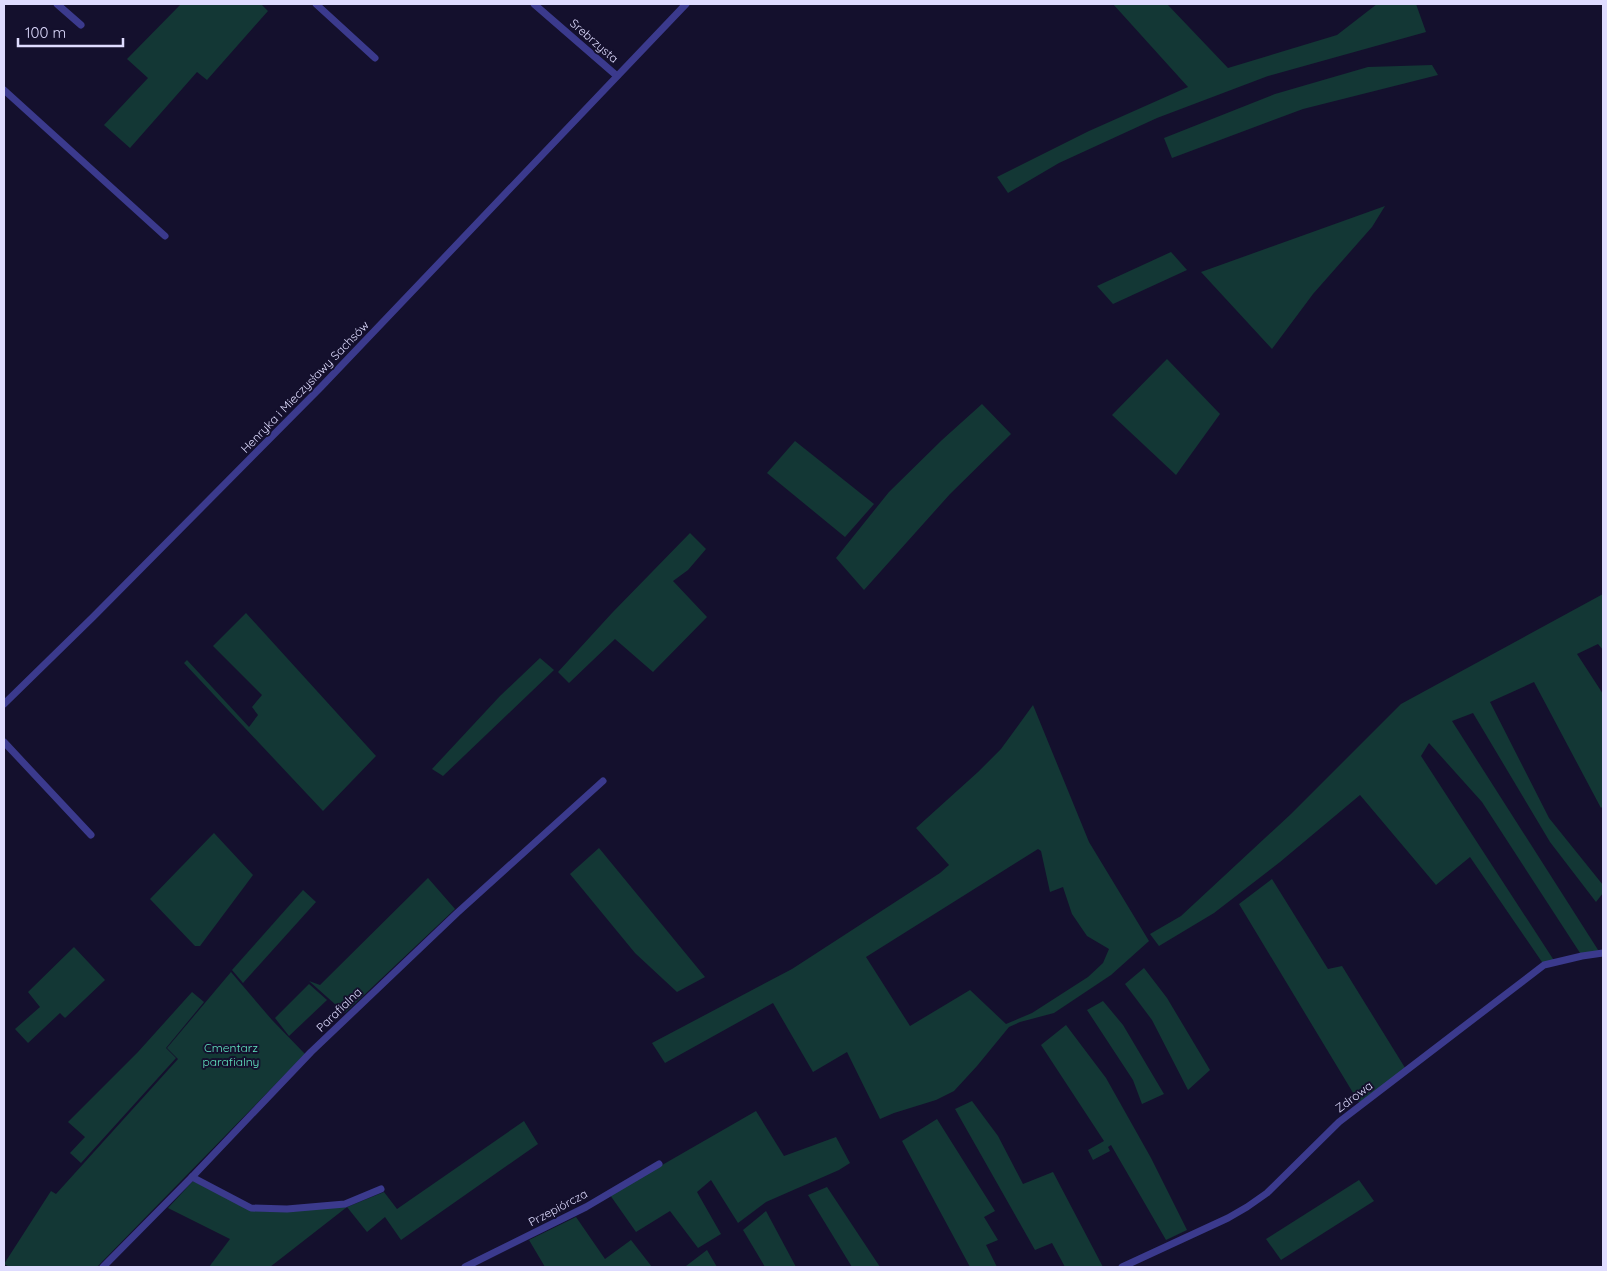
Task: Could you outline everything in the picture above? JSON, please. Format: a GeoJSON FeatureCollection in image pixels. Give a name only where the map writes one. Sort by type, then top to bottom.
{"type":"FeatureCollection","features":[{"type":"Feature","properties":{"kind":"street"},"geometry":{"type":"LineString","coordinates":[[57,4],[81,25]]}},
{"type":"Feature","properties":{"kind":"street"},"geometry":{"type":"LineString","coordinates":[[316,4],[376,58]]}},
{"type":"Feature","properties":{"kind":"street","name":"Srebrzysta"},"geometry":{"type":"LineString","coordinates":[[534,4],[615,77]]}},
{"type":"Feature","properties":{"kind":"street","name":"Henryka i Mieczysławy Sachsów"},"geometry":{"type":"LineString","coordinates":[[4,704],[321,387],[686,4]]}},
{"type":"Feature","properties":{"kind":"street"},"geometry":{"type":"LineString","coordinates":[[4,90],[165,236]]}},
{"type":"Feature","properties":{"kind":"street"},"geometry":{"type":"LineString","coordinates":[[4,742],[91,835]]}},
{"type":"Feature","properties":{"kind":"street","name":"Parafialna"},"geometry":{"type":"LineString","coordinates":[[103,1267],[192,1177],[310,1052],[457,913],[603,781]]}},
{"type":"Feature","properties":{"kind":"street","name":"Zdrowa"},"geometry":{"type":"LineString","coordinates":[[1122,1267],[1228,1218],[1267,1193],[1339,1122],[1544,965],[1603,953]]}},
{"type":"Feature","properties":{"kind":"street","name":"Przepiórcza"},"geometry":{"type":"LineString","coordinates":[[465,1267],[586,1207],[659,1164]]}},
{"type":"Feature","properties":{"kind":"street"},"geometry":{"type":"LineString","coordinates":[[192,1177],[251,1208],[287,1209],[345,1204],[382,1189]]}},
{"type":"Feature","properties":{"kind":"green space"},"geometry":{"type":"Polygon","coordinates":[[[181,4],[261,4],[268,11],[207,80],[197,72],[130,148],[104,125],[148,78],[127,59],[181,4]]]}},
{"type":"Feature","properties":{"kind":"green space"},"geometry":{"type":"Polygon","coordinates":[[[1113,4],[1167,4],[1228,68],[1337,35],[1377,4],[1416,4],[1426,32],[1268,76],[1157,118],[1059,163],[1008,193],[997,177],[1089,131],[1188,87],[1113,4]]]}},
{"type":"Feature","properties":{"kind":"green space"},"geometry":{"type":"Polygon","coordinates":[[[1432,65],[1438,75],[1303,109],[1172,158],[1164,138],[1275,94],[1368,67],[1432,65]]]}},
{"type":"Feature","properties":{"kind":"green space"},"geometry":{"type":"Polygon","coordinates":[[[1385,206],[1372,227],[1313,294],[1272,349],[1201,272],[1385,206]]]}},
{"type":"Feature","properties":{"kind":"green space"},"geometry":{"type":"Polygon","coordinates":[[[1171,252],[1187,270],[1113,304],[1097,286],[1171,252]]]}},
{"type":"Feature","properties":{"kind":"green space"},"geometry":{"type":"Polygon","coordinates":[[[1167,359],[1220,414],[1176,475],[1112,415],[1167,359]]]}},
{"type":"Feature","properties":{"kind":"green space"},"geometry":{"type":"Polygon","coordinates":[[[982,404],[1011,434],[950,494],[864,590],[836,558],[889,492],[982,404]]]}},
{"type":"Feature","properties":{"kind":"green space"},"geometry":{"type":"Polygon","coordinates":[[[795,441],[874,504],[845,537],[767,473],[795,441]]]}},
{"type":"Feature","properties":{"kind":"green space"},"geometry":{"type":"Polygon","coordinates":[[[690,533],[706,549],[688,570],[673,581],[707,617],[653,672],[615,639],[569,683],[558,672],[690,533]]]}},
{"type":"Feature","properties":{"kind":"green space"},"geometry":{"type":"Polygon","coordinates":[[[1603,594],[1603,650],[1598,644],[1577,654],[1603,694],[1603,806],[1601,808],[1534,682],[1490,702],[1549,818],[1603,885],[1603,893],[1596,902],[1550,842],[1473,713],[1452,721],[1600,953],[1582,956],[1482,802],[1429,743],[1421,756],[1555,962],[1544,965],[1470,857],[1436,885],[1360,795],[1280,862],[1214,913],[1159,946],[1150,934],[1181,916],[1291,814],[1401,704],[1603,594]]]}},
{"type":"Feature","properties":{"kind":"green space"},"geometry":{"type":"Polygon","coordinates":[[[246,613],[376,756],[323,811],[184,663],[187,660],[249,727],[258,715],[252,707],[262,695],[213,646],[246,613]]]}},
{"type":"Feature","properties":{"kind":"green space"},"geometry":{"type":"Polygon","coordinates":[[[540,658],[554,670],[443,776],[432,769],[500,696],[540,658]]]}},
{"type":"Feature","properties":{"kind":"green space"},"geometry":{"type":"Polygon","coordinates":[[[1033,705],[1089,842],[1149,941],[1111,975],[1054,1013],[1020,1022],[1009,1027],[954,1091],[936,1100],[880,1119],[847,1052],[813,1072],[773,1003],[665,1063],[652,1043],[792,969],[940,873],[949,865],[916,828],[1001,749],[1033,705]],[[1038,849],[866,957],[910,1026],[970,990],[1006,1024],[1032,1013],[1088,977],[1103,963],[1109,949],[1087,936],[1072,914],[1063,887],[1050,892],[1041,851],[1038,849]]]}},
{"type":"Feature","properties":{"kind":"green space"},"geometry":{"type":"Polygon","coordinates":[[[214,833],[253,875],[200,946],[195,946],[150,899],[214,833]]]}},
{"type":"Feature","properties":{"kind":"green space"},"geometry":{"type":"Polygon","coordinates":[[[599,848],[705,977],[677,992],[635,953],[570,874],[599,848]]]}},
{"type":"Feature","properties":{"kind":"green space"},"geometry":{"type":"Polygon","coordinates":[[[428,878],[455,909],[345,1013],[309,981],[320,985],[428,878]]]}},
{"type":"Feature","properties":{"kind":"green space"},"geometry":{"type":"Polygon","coordinates":[[[1272,879],[1328,969],[1342,966],[1407,1071],[1361,1106],[1239,904],[1272,879]]]}},
{"type":"Feature","properties":{"kind":"green space"},"geometry":{"type":"Polygon","coordinates":[[[303,890],[316,902],[243,983],[232,970],[303,890]]]}},
{"type":"Feature","properties":{"kind":"green space"},"geometry":{"type":"Polygon","coordinates":[[[74,947],[105,980],[65,1018],[60,1013],[28,1043],[15,1029],[40,1007],[28,992],[74,947]]]}},
{"type":"Feature","properties":{"kind":"green space"},"geometry":{"type":"Polygon","coordinates":[[[1144,968],[1167,998],[1210,1070],[1188,1090],[1152,1020],[1125,984],[1144,968]]]}},
{"type":"Feature","properties":{"kind":"green space","name":"Cmentarz parafialny"},"geometry":{"type":"Polygon","coordinates":[[[231,972],[272,1020],[305,1054],[97,1267],[10,1267],[4,1264],[51,1191],[56,1194],[178,1059],[167,1048],[231,972]]]}},
{"type":"Feature","properties":{"kind":"green space"},"geometry":{"type":"Polygon","coordinates":[[[309,984],[327,1000],[289,1036],[275,1018],[309,984]]]}},
{"type":"Feature","properties":{"kind":"green space"},"geometry":{"type":"Polygon","coordinates":[[[192,992],[204,1002],[166,1048],[176,1058],[81,1163],[70,1153],[85,1137],[68,1122],[138,1052],[192,992]]]}},
{"type":"Feature","properties":{"kind":"green space"},"geometry":{"type":"Polygon","coordinates":[[[1103,1001],[1123,1025],[1164,1094],[1142,1104],[1133,1080],[1087,1010],[1103,1001]]]}},
{"type":"Feature","properties":{"kind":"green space"},"geometry":{"type":"Polygon","coordinates":[[[1066,1025],[1106,1078],[1151,1158],[1187,1230],[1166,1240],[1111,1145],[1108,1147],[1110,1151],[1093,1160],[1088,1150],[1104,1141],[1041,1045],[1066,1025]]]}},
{"type":"Feature","properties":{"kind":"green space"},"geometry":{"type":"Polygon","coordinates":[[[972,1101],[998,1136],[1023,1184],[1053,1172],[1103,1267],[1065,1267],[1052,1243],[1035,1250],[955,1109],[972,1101]]]}},
{"type":"Feature","properties":{"kind":"green space"},"geometry":{"type":"Polygon","coordinates":[[[756,1111],[784,1156],[836,1137],[850,1163],[839,1170],[766,1202],[738,1223],[711,1180],[697,1192],[721,1234],[698,1248],[670,1211],[636,1232],[610,1195],[756,1111]]]}},
{"type":"Feature","properties":{"kind":"green space"},"geometry":{"type":"Polygon","coordinates":[[[937,1119],[995,1211],[984,1217],[998,1240],[986,1245],[997,1267],[970,1267],[902,1141],[937,1119]]]}},
{"type":"Feature","properties":{"kind":"green space"},"geometry":{"type":"Polygon","coordinates":[[[524,1121],[538,1144],[401,1240],[385,1217],[367,1232],[347,1207],[384,1192],[397,1209],[524,1121]]]}},
{"type":"Feature","properties":{"kind":"green space"},"geometry":{"type":"Polygon","coordinates":[[[1359,1180],[1374,1201],[1281,1260],[1266,1239],[1359,1180]]]}},
{"type":"Feature","properties":{"kind":"green space"},"geometry":{"type":"Polygon","coordinates":[[[193,1181],[250,1210],[347,1207],[270,1267],[209,1267],[230,1239],[168,1208],[193,1181]]]}},
{"type":"Feature","properties":{"kind":"green space"},"geometry":{"type":"Polygon","coordinates":[[[827,1187],[880,1267],[852,1267],[808,1195],[827,1187]]]}},
{"type":"Feature","properties":{"kind":"green space"},"geometry":{"type":"Polygon","coordinates":[[[766,1211],[796,1267],[765,1267],[743,1230],[766,1211]]]}},
{"type":"Feature","properties":{"kind":"green space"},"geometry":{"type":"Polygon","coordinates":[[[576,1217],[605,1259],[631,1240],[652,1267],[545,1267],[529,1240],[576,1217]]]}},
{"type":"Feature","properties":{"kind":"green space"},"geometry":{"type":"Polygon","coordinates":[[[707,1250],[717,1267],[684,1267],[686,1266],[707,1250]]]}}]}
